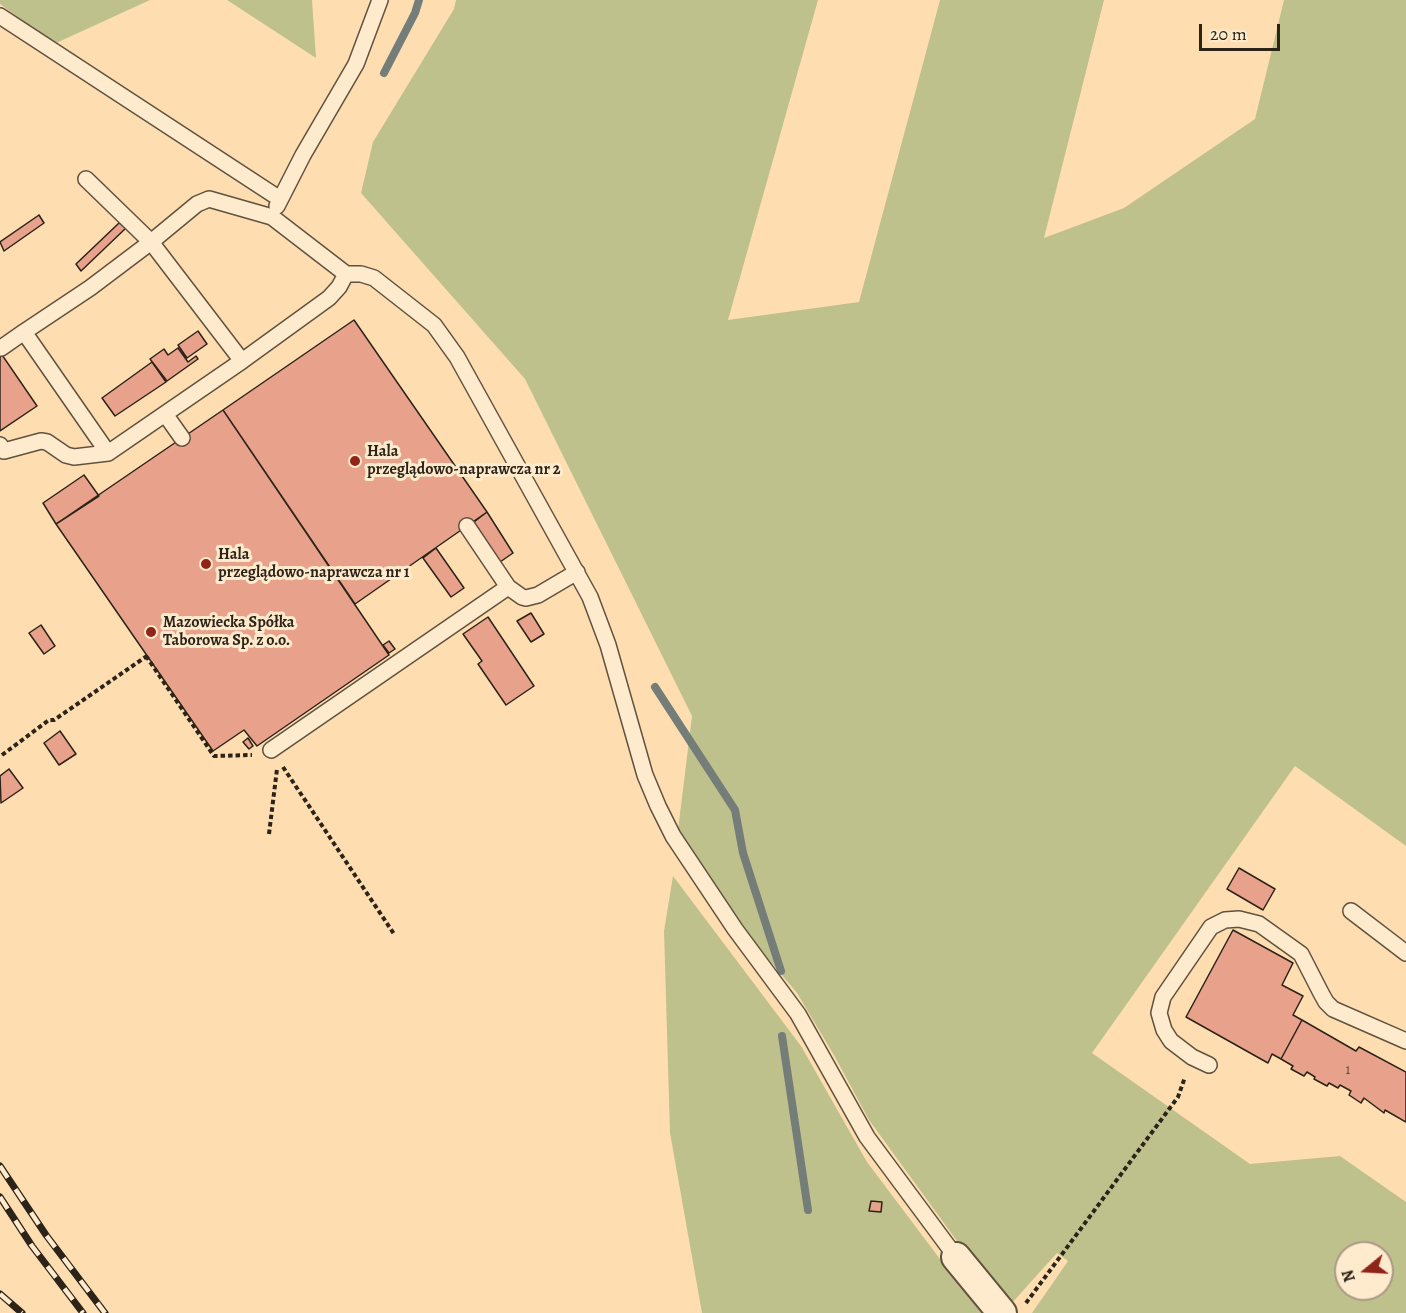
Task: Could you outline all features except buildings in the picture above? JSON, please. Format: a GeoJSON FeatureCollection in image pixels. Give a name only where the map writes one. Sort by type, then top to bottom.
{"type":"FeatureCollection","features":[{"type":"Feature","properties":{"kind":"street"},"geometry":{"type":"LineString","coordinates":[[956,1257],[1014,1308]]}},
{"type":"Feature","properties":{"kind":"lane"},"geometry":{"type":"LineString","coordinates":[[272,217],[303,155],[356,64],[380,0]]}},
{"type":"Feature","properties":{"kind":"lane"},"geometry":{"type":"LineString","coordinates":[[0,16],[280,199]]}},
{"type":"Feature","properties":{"kind":"lane"},"geometry":{"type":"LineString","coordinates":[[86,179],[151,242],[242,361]]}},
{"type":"Feature","properties":{"kind":"lane"},"geometry":{"type":"LineString","coordinates":[[1,348],[90,288],[197,204],[209,199],[272,217],[346,274],[361,274],[374,278],[434,325],[445,339],[508,446],[590,597],[605,638],[645,775],[673,836],[735,929],[798,1014],[867,1137],[956,1257]]}},
{"type":"Feature","properties":{"kind":"lane"},"geometry":{"type":"LineString","coordinates":[[0,445],[4,451],[41,441],[74,457],[108,453],[329,298],[339,287],[346,274]]}},
{"type":"Feature","properties":{"kind":"lane"},"geometry":{"type":"LineString","coordinates":[[24,332],[108,453]]}},
{"type":"Feature","properties":{"kind":"lane"},"geometry":{"type":"LineString","coordinates":[[165,414],[182,438]]}},
{"type":"Feature","properties":{"kind":"lane"},"geometry":{"type":"LineString","coordinates":[[467,526],[508,587],[522,597],[530,598],[577,572]]}},
{"type":"Feature","properties":{"kind":"lane"},"geometry":{"type":"LineString","coordinates":[[272,750],[508,587]]}},
{"type":"Feature","properties":{"kind":"lane"},"geometry":{"type":"LineString","coordinates":[[1350,911],[1406,953]]}},
{"type":"Feature","properties":{"kind":"lane"},"geometry":{"type":"LineString","coordinates":[[1209,1065],[1192,1057],[1171,1041],[1164,1030],[1159,1013],[1163,997],[1211,927],[1232,919],[1259,924],[1301,954],[1326,1002],[1333,1009],[1406,1041]]}},
{"type":"Feature","properties":{"kind":"path"},"geometry":{"type":"LineString","coordinates":[[2,755],[49,720],[54,720],[146,656],[214,756],[249,755],[272,750]]}},
{"type":"Feature","properties":{"kind":"path"},"geometry":{"type":"LineString","coordinates":[[269,834],[279,760],[394,934]]}},
{"type":"Feature","properties":{"kind":"path"},"geometry":{"type":"LineString","coordinates":[[1014,1308],[1178,1097],[1192,1057]]}},
{"type":"Feature","properties":{"kind":"green space"},"geometry":{"type":"Polygon","coordinates":[[[0,0],[150,0],[54,44],[0,4],[0,0]]]}},
{"type":"Feature","properties":{"kind":"green space"},"geometry":{"type":"Polygon","coordinates":[[[227,0],[312,0],[316,58],[227,0]]]}},
{"type":"Feature","properties":{"kind":"green space"},"geometry":{"type":"Polygon","coordinates":[[[456,0],[818,0],[728,320],[859,302],[940,0],[1104,0],[1044,238],[1124,208],[1255,119],[1284,0],[1406,0],[1406,846],[1295,766],[1092,1053],[1250,1164],[1340,1156],[1406,1202],[1406,1313],[1032,1313],[1068,1261],[1057,1253],[1011,1304],[957,1241],[869,1120],[797,993],[758,947],[678,830],[692,716],[525,379],[361,193],[373,142],[454,9],[456,0]]]}},
{"type":"Feature","properties":{"kind":"green space"},"geometry":{"type":"Polygon","coordinates":[[[673,876],[801,1046],[867,1162],[952,1275],[986,1313],[702,1313],[670,1133],[664,931],[673,876]]]}},
{"type":"Feature","properties":{"kind":"waterway"},"geometry":{"type":"LineString","coordinates":[[384,73],[415,13],[419,0]]}},
{"type":"Feature","properties":{"kind":"waterway"},"geometry":{"type":"LineString","coordinates":[[655,687],[735,810],[743,853],[781,971]]}},
{"type":"Feature","properties":{"kind":"waterway"},"geometry":{"type":"LineString","coordinates":[[782,1036],[808,1210]]}},
{"type":"Feature","properties":{"kind":"railway"},"geometry":{"type":"LineString","coordinates":[[0,1166],[46,1235],[105,1313]]}},
{"type":"Feature","properties":{"kind":"railway"},"geometry":{"type":"LineString","coordinates":[[0,1197],[32,1246],[83,1313]]}},
{"type":"Feature","properties":{"kind":"railway"},"geometry":{"type":"LineString","coordinates":[[0,1294],[22,1313]]}},
{"type":"Feature","properties":{"kind":"place","name":"Hala przeglądowo-naprawcza nr 2"},"geometry":{"type":"Point","coordinates":[355,461]}},
{"type":"Feature","properties":{"kind":"place","name":"Hala przeglądowo-naprawcza nr 1"},"geometry":{"type":"Point","coordinates":[206,564]}},
{"type":"Feature","properties":{"kind":"place","name":"Mazowiecka Spółka Taborowa Sp. z o.o."},"geometry":{"type":"Point","coordinates":[151,632]}}]}
